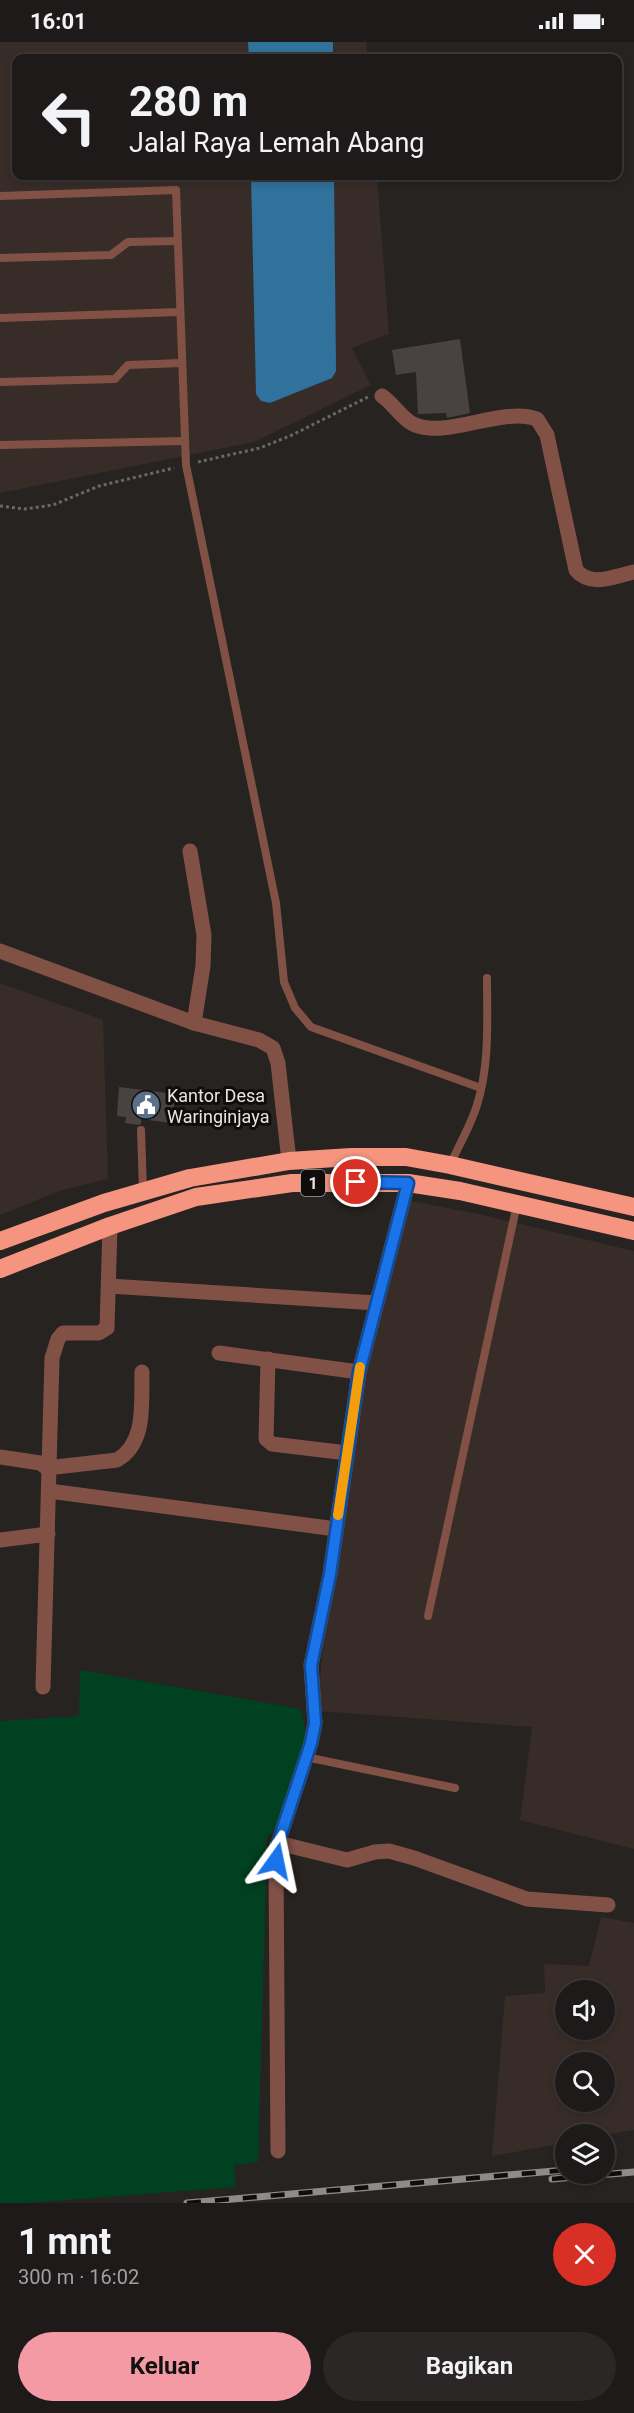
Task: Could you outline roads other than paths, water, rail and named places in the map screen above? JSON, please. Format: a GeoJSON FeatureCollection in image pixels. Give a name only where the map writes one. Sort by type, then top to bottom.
{"type":"FeatureCollection","features":[{"type":"Feature","properties":{"kind":"highway","name":"1"},"geometry":{"type":"LineString","coordinates":[[0,1241],[104,1203],[190,1178],[289,1161],[351,1156],[406,1157],[634,1207]]}},
{"type":"Feature","properties":{"kind":"highway","name":"1"},"geometry":{"type":"LineString","coordinates":[[0,1269],[110,1226],[196,1197],[281,1185],[356,1182],[408,1183],[517,1203],[634,1231]]}},
{"type":"Feature","properties":{"kind":"street"},"geometry":{"type":"LineString","coordinates":[[382,396],[412,423],[426,427],[442,427],[518,416],[537,419],[547,435],[576,570],[583,578],[591,581],[634,572]]}},
{"type":"Feature","properties":{"kind":"street"},"geometry":{"type":"LineString","coordinates":[[190,851],[204,935],[203,966],[194,1023]]}},
{"type":"Feature","properties":{"kind":"street"},"geometry":{"type":"LineString","coordinates":[[0,951],[194,1023],[260,1040],[273,1048],[278,1063],[289,1161]]}},
{"type":"Feature","properties":{"kind":"street"},"geometry":{"type":"LineString","coordinates":[[278,2151],[276,1861],[278,1843],[315,1723],[311,1665],[330,1574],[359,1372],[408,1183]]}},
{"type":"Feature","properties":{"kind":"street"},"geometry":{"type":"LineString","coordinates":[[43,1688],[49,1491],[47,1468],[52,1358],[58,1339],[63,1333],[99,1333],[107,1328],[110,1226]]}},
{"type":"Feature","properties":{"kind":"street"},"geometry":{"type":"LineString","coordinates":[[109,1286],[377,1303]]}},
{"type":"Feature","properties":{"kind":"street"},"geometry":{"type":"LineString","coordinates":[[219,1353],[359,1372]]}},
{"type":"Feature","properties":{"kind":"street"},"geometry":{"type":"LineString","coordinates":[[268,1359],[266,1439],[268,1442],[347,1453]]}},
{"type":"Feature","properties":{"kind":"street"},"geometry":{"type":"LineString","coordinates":[[0,1457],[40,1463],[47,1468],[117,1460],[124,1456],[136,1441],[140,1426],[142,1372]]}},
{"type":"Feature","properties":{"kind":"street"},"geometry":{"type":"LineString","coordinates":[[49,1491],[336,1529]]}},
{"type":"Feature","properties":{"kind":"street"},"geometry":{"type":"LineString","coordinates":[[0,1540],[48,1534]]}},
{"type":"Feature","properties":{"kind":"street"},"geometry":{"type":"LineString","coordinates":[[278,1843],[347,1860],[375,1852],[389,1851],[526,1899],[608,1905]]}},
{"type":"Feature","properties":{"kind":"lane"},"geometry":{"type":"LineString","coordinates":[[0,196],[176,190],[186,465],[276,903],[284,982],[295,1008],[311,1027],[481,1088]]}},
{"type":"Feature","properties":{"kind":"lane"},"geometry":{"type":"LineString","coordinates":[[0,258],[111,255],[128,242],[177,242]]}},
{"type":"Feature","properties":{"kind":"lane"},"geometry":{"type":"LineString","coordinates":[[0,318],[180,312]]}},
{"type":"Feature","properties":{"kind":"lane"},"geometry":{"type":"LineString","coordinates":[[0,382],[115,379],[128,364],[182,363]]}},
{"type":"Feature","properties":{"kind":"lane"},"geometry":{"type":"LineString","coordinates":[[0,446],[184,441]]}},
{"type":"Feature","properties":{"kind":"lane"},"geometry":{"type":"LineString","coordinates":[[450,1165],[477,1106],[481,1088],[486,1051],[488,978]]}},
{"type":"Feature","properties":{"kind":"lane"},"geometry":{"type":"LineString","coordinates":[[141,1130],[143,1191]]}},
{"type":"Feature","properties":{"kind":"lane"},"geometry":{"type":"LineString","coordinates":[[428,1616],[517,1203]]}},
{"type":"Feature","properties":{"kind":"lane"},"geometry":{"type":"LineString","coordinates":[[306,1757],[455,1788]]}},
{"type":"Feature","properties":{"kind":"water"},"geometry":{"type":"Polygon","coordinates":[[[248,42],[333,42],[333,54],[249,54],[248,42]]]}},
{"type":"Feature","properties":{"kind":"water"},"geometry":{"type":"Polygon","coordinates":[[[251,180],[334,180],[336,371],[332,378],[270,403],[261,401],[256,394],[251,180]]]}},
{"type":"Feature","properties":{"kind":"railway"},"geometry":{"type":"LineString","coordinates":[[187,2203],[555,2171]]}},
{"type":"Feature","properties":{"kind":"railway"},"geometry":{"type":"LineString","coordinates":[[552,2179],[634,2172]]}},
{"type":"Feature","properties":{"kind":"place","name":"Kantor Desa Waringinjaya"},"geometry":{"type":"Point","coordinates":[146,1105]}}]}
